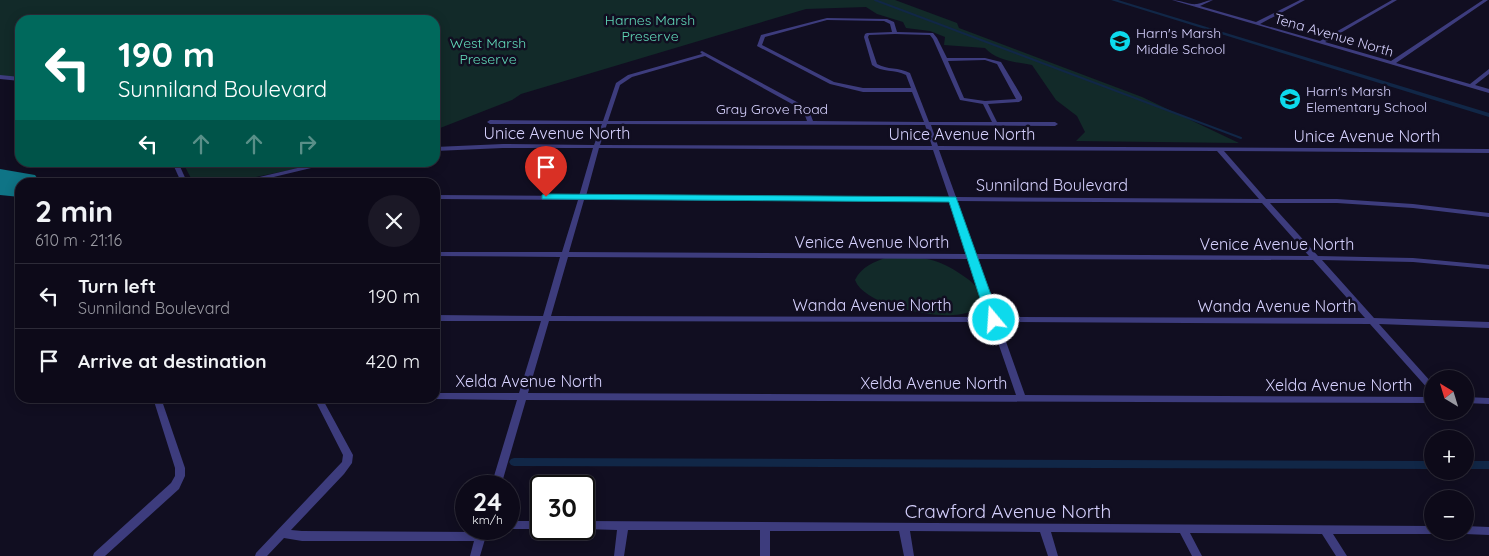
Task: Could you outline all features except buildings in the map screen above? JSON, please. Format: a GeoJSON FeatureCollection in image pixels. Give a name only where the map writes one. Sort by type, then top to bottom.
{"type":"FeatureCollection","features":[{"type":"Feature","properties":{"kind":"street","name":"Tena Avenue North"},"geometry":{"type":"LineString","coordinates":[[1174,0],[1489,91]]}},
{"type":"Feature","properties":{"kind":"street"},"geometry":{"type":"LineString","coordinates":[[1196,6],[1211,0]]}},
{"type":"Feature","properties":{"kind":"street"},"geometry":{"type":"LineString","coordinates":[[1256,24],[1303,0]]}},
{"type":"Feature","properties":{"kind":"street"},"geometry":{"type":"LineString","coordinates":[[1321,42],[1394,0]]}},
{"type":"Feature","properties":{"kind":"street"},"geometry":{"type":"LineString","coordinates":[[1392,63],[1486,0]]}},
{"type":"Feature","properties":{"kind":"street"},"geometry":{"type":"LineString","coordinates":[[895,33],[892,22],[886,20],[827,19],[763,36],[759,46],[832,83],[863,90],[914,90]]}},
{"type":"Feature","properties":{"kind":"street"},"geometry":{"type":"LineString","coordinates":[[944,60],[985,59],[999,63],[1019,97],[1018,100],[985,103],[962,99],[944,60],[935,38],[931,34],[867,34],[866,37],[877,68],[897,69],[908,74],[927,123],[934,148],[1022,399]]}},
{"type":"Feature","properties":{"kind":"street"},"geometry":{"type":"LineString","coordinates":[[700,51],[806,109],[810,122]]}},
{"type":"Feature","properties":{"kind":"street"},"geometry":{"type":"LineString","coordinates":[[499,475],[597,146],[618,84],[630,76],[706,54]]}},
{"type":"Feature","properties":{"kind":"street"},"geometry":{"type":"LineString","coordinates":[[1471,86],[1489,71]]}},
{"type":"Feature","properties":{"kind":"street"},"geometry":{"type":"LineString","coordinates":[[0,77],[15,78]]}},
{"type":"Feature","properties":{"kind":"street"},"geometry":{"type":"LineString","coordinates":[[985,103],[995,123]]}},
{"type":"Feature","properties":{"kind":"street","name":"Gray Grove Road"},"geometry":{"type":"LineString","coordinates":[[490,122],[1055,124]]}},
{"type":"Feature","properties":{"kind":"street","name":"Unice Avenue North"},"geometry":{"type":"LineString","coordinates":[[440,149],[503,146],[597,146],[1489,151]]}},
{"type":"Feature","properties":{"kind":"street"},"geometry":{"type":"LineString","coordinates":[[1219,150],[1424,379]]}},
{"type":"Feature","properties":{"kind":"street"},"geometry":{"type":"LineString","coordinates":[[264,178],[312,167]]}},
{"type":"Feature","properties":{"kind":"street","name":"Sunniland Boulevard"},"geometry":{"type":"LineString","coordinates":[[440,197],[1263,200],[1372,202],[1489,215]]}},
{"type":"Feature","properties":{"kind":"street","name":"Venice Avenue North"},"geometry":{"type":"LineString","coordinates":[[440,254],[1315,257],[1413,260],[1489,267]]}},
{"type":"Feature","properties":{"kind":"street","name":"Wanda Avenue North"},"geometry":{"type":"LineString","coordinates":[[440,318],[1372,322],[1489,326]]}},
{"type":"Feature","properties":{"kind":"street","name":"Xelda Avenue North"},"geometry":{"type":"LineString","coordinates":[[440,396],[1424,400]]}},
{"type":"Feature","properties":{"kind":"street"},"geometry":{"type":"LineString","coordinates":[[1474,400],[1489,401]]}},
{"type":"Feature","properties":{"kind":"street"},"geometry":{"type":"LineString","coordinates":[[98,556],[175,486],[180,476],[180,468],[160,403]]}},
{"type":"Feature","properties":{"kind":"street"},"geometry":{"type":"LineString","coordinates":[[260,556],[342,471],[347,463],[348,455],[323,403]]}},
{"type":"Feature","properties":{"kind":"street","name":"Crawford Avenue North"},"geometry":{"type":"LineString","coordinates":[[595,525],[1424,530]]}},
{"type":"Feature","properties":{"kind":"street"},"geometry":{"type":"LineString","coordinates":[[619,556],[623,525]]}},
{"type":"Feature","properties":{"kind":"street"},"geometry":{"type":"LineString","coordinates":[[764,526],[765,556]]}},
{"type":"Feature","properties":{"kind":"street"},"geometry":{"type":"LineString","coordinates":[[904,528],[909,556]]}},
{"type":"Feature","properties":{"kind":"street"},"geometry":{"type":"LineString","coordinates":[[1044,528],[1053,556]]}},
{"type":"Feature","properties":{"kind":"street"},"geometry":{"type":"LineString","coordinates":[[1184,529],[1197,556]]}},
{"type":"Feature","properties":{"kind":"street"},"geometry":{"type":"LineString","coordinates":[[1326,530],[1342,556]]}},
{"type":"Feature","properties":{"kind":"street"},"geometry":{"type":"LineString","coordinates":[[1474,530],[1489,530]]}},
{"type":"Feature","properties":{"kind":"street"},"geometry":{"type":"LineString","coordinates":[[282,533],[302,536],[455,533]]}},
{"type":"Feature","properties":{"kind":"street"},"geometry":{"type":"LineString","coordinates":[[475,556],[480,540]]}},
{"type":"Feature","properties":{"kind":"green space"},"geometry":{"type":"Polygon","coordinates":[[[0,0],[895,0],[957,23],[959,28],[1142,97],[1239,143],[1076,141],[1085,132],[1077,116],[1056,100],[1032,65],[1013,62],[995,56],[985,48],[944,45],[945,37],[930,31],[906,28],[903,22],[877,14],[866,7],[806,9],[521,94],[512,100],[440,128],[440,15],[15,15],[15,79],[0,77],[0,0]]]}},
{"type":"Feature","properties":{"kind":"green space"},"geometry":{"type":"Polygon","coordinates":[[[185,167],[304,167],[253,178],[191,178],[185,167]]]}},
{"type":"Feature","properties":{"kind":"green space"},"geometry":{"type":"Polygon","coordinates":[[[887,257],[926,259],[943,264],[973,283],[985,301],[970,311],[953,315],[929,314],[884,303],[861,289],[855,280],[864,268],[887,257]]]}},
{"type":"Feature","properties":{"kind":"waterway"},"geometry":{"type":"LineString","coordinates":[[875,0],[1241,138]]}},
{"type":"Feature","properties":{"kind":"waterway"},"geometry":{"type":"LineString","coordinates":[[1113,0],[1489,115]]}},
{"type":"Feature","properties":{"kind":"waterway"},"geometry":{"type":"LineString","coordinates":[[514,462],[1424,465]]}},
{"type":"Feature","properties":{"kind":"waterway"},"geometry":{"type":"LineString","coordinates":[[1474,465],[1489,465]]}},
{"type":"Feature","properties":{"kind":"runway"},"geometry":{"type":"LineString","coordinates":[[0,182],[15,184]]}},
{"type":"Feature","properties":{"kind":"place","name":"Harn's Marsh Middle School"},"geometry":{"type":"Point","coordinates":[1120,41]}},
{"type":"Feature","properties":{"kind":"place","name":"Harn's Marsh Elementary School"},"geometry":{"type":"Point","coordinates":[1290,99]}},
{"type":"Feature","properties":{"kind":"route"},"geometry":{"type":"LineString","coordinates":[[546,197],[953,199],[994,320]]}},
{"type":"Feature","properties":{"kind":"park label","name":"Harnes Marsh Preserve"},"geometry":{"type":"Point","coordinates":[650,28]}},
{"type":"Feature","properties":{"kind":"park label","name":"West Marsh Preserve"},"geometry":{"type":"Point","coordinates":[488,52]}}]}
